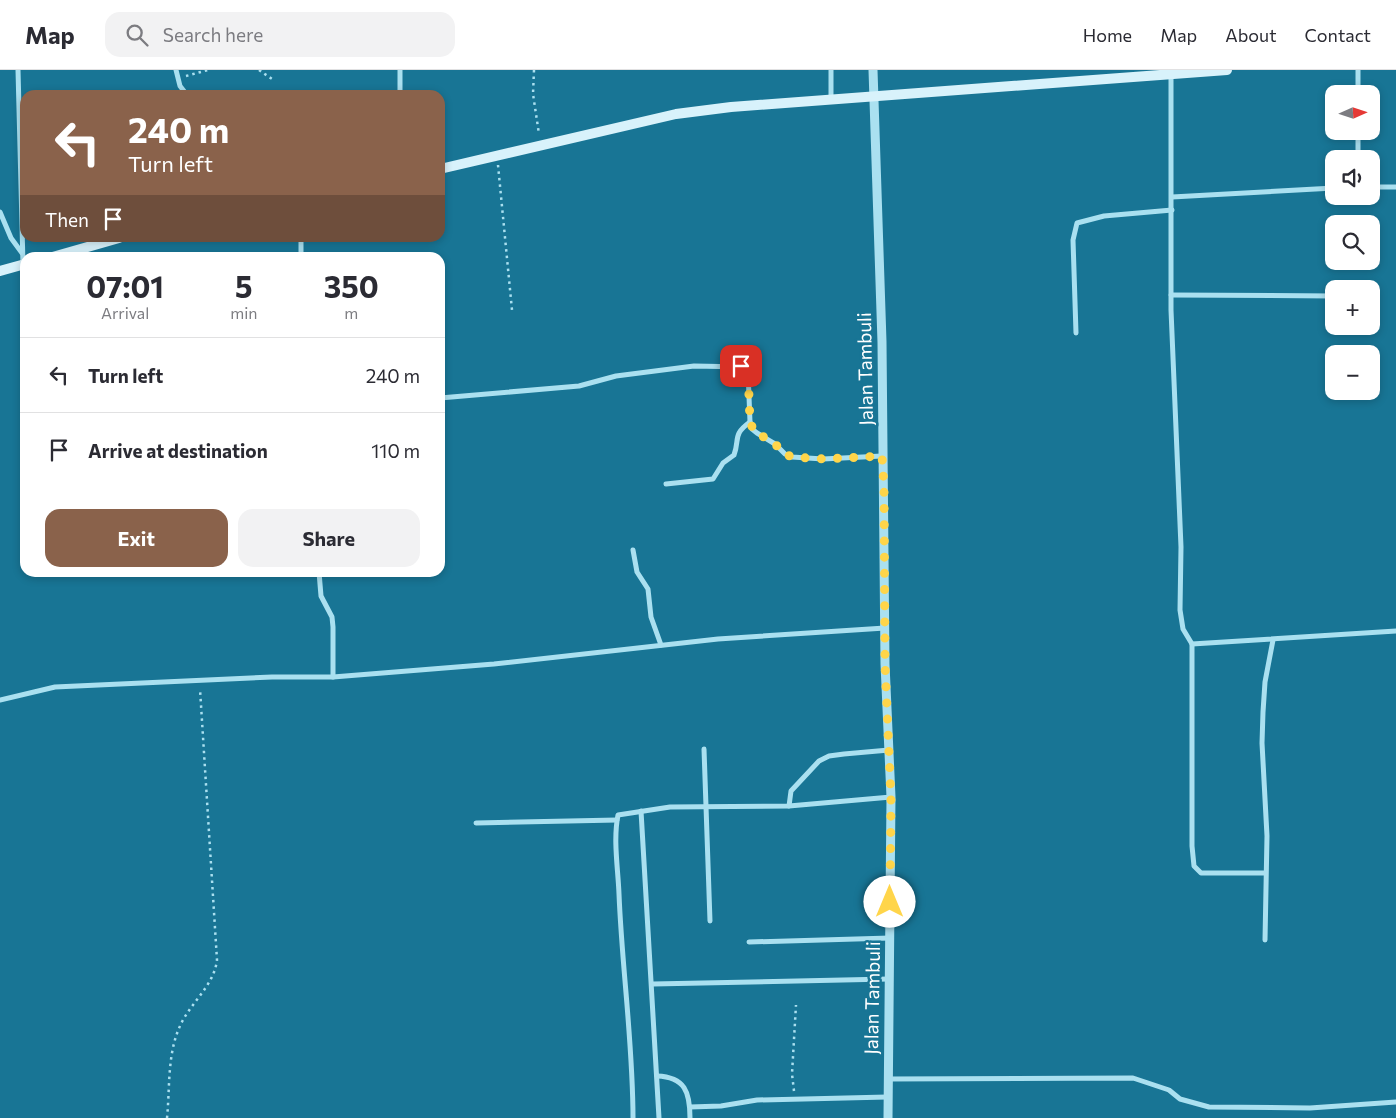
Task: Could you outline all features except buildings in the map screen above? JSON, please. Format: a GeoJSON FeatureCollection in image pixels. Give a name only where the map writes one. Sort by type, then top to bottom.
{"type":"FeatureCollection","features":[{"type":"Feature","properties":{"kind":"main road"},"geometry":{"type":"LineString","coordinates":[[445,168],[676,114],[731,107],[1228,70]]}},
{"type":"Feature","properties":{"kind":"main road"},"geometry":{"type":"LineString","coordinates":[[70,252],[105,242]]}},
{"type":"Feature","properties":{"kind":"main road"},"geometry":{"type":"LineString","coordinates":[[0,271],[20,266]]}},
{"type":"Feature","properties":{"kind":"street"},"geometry":{"type":"LineString","coordinates":[[18,70],[20,162]]}},
{"type":"Feature","properties":{"kind":"street"},"geometry":{"type":"LineString","coordinates":[[176,70],[177,78],[184,90]]}},
{"type":"Feature","properties":{"kind":"street"},"geometry":{"type":"LineString","coordinates":[[400,70],[400,90]]}},
{"type":"Feature","properties":{"kind":"street"},"geometry":{"type":"LineString","coordinates":[[831,70],[831,100]]}},
{"type":"Feature","properties":{"kind":"street","name":"Jalan Tambuli"},"geometry":{"type":"LineString","coordinates":[[873,70],[882,342],[885,628],[891,798],[888,1118]]}},
{"type":"Feature","properties":{"kind":"street"},"geometry":{"type":"LineString","coordinates":[[1358,70],[1358,85]]}},
{"type":"Feature","properties":{"kind":"street"},"geometry":{"type":"LineString","coordinates":[[1171,74],[1171,295],[1180,547],[1180,610],[1183,629],[1192,644],[1192,846],[1194,866],[1201,873],[1265,873]]}},
{"type":"Feature","properties":{"kind":"street"},"geometry":{"type":"LineString","coordinates":[[1380,187],[1396,187]]}},
{"type":"Feature","properties":{"kind":"street"},"geometry":{"type":"LineString","coordinates":[[1172,197],[1325,188]]}},
{"type":"Feature","properties":{"kind":"street"},"geometry":{"type":"LineString","coordinates":[[1076,333],[1073,240],[1077,223],[1104,216],[1172,210]]}},
{"type":"Feature","properties":{"kind":"street"},"geometry":{"type":"LineString","coordinates":[[0,212],[11,238],[21,252]]}},
{"type":"Feature","properties":{"kind":"street"},"geometry":{"type":"LineString","coordinates":[[1171,295],[1325,296]]}},
{"type":"Feature","properties":{"kind":"street"},"geometry":{"type":"LineString","coordinates":[[445,398],[579,386],[616,376],[694,366],[741,366],[745,367],[748,371],[750,422],[754,431],[775,444],[785,454],[792,457],[824,459],[882,456]]}},
{"type":"Feature","properties":{"kind":"street"},"geometry":{"type":"LineString","coordinates":[[666,484],[713,479],[722,463],[734,455],[738,432],[750,422]]}},
{"type":"Feature","properties":{"kind":"street"},"geometry":{"type":"LineString","coordinates":[[634,550],[634,564],[640,579],[648,589],[650,617],[661,645]]}},
{"type":"Feature","properties":{"kind":"street"},"geometry":{"type":"LineString","coordinates":[[319,577],[321,596],[332,617],[332,677]]}},
{"type":"Feature","properties":{"kind":"street"},"geometry":{"type":"LineString","coordinates":[[0,700],[55,687],[200,680],[332,677],[494,664],[661,645],[885,628]]}},
{"type":"Feature","properties":{"kind":"street"},"geometry":{"type":"LineString","coordinates":[[1192,644],[1396,631]]}},
{"type":"Feature","properties":{"kind":"street"},"geometry":{"type":"LineString","coordinates":[[1265,940],[1267,836],[1263,712],[1265,682],[1273,640]]}},
{"type":"Feature","properties":{"kind":"street"},"geometry":{"type":"LineString","coordinates":[[704,749],[710,922]]}},
{"type":"Feature","properties":{"kind":"street"},"geometry":{"type":"LineString","coordinates":[[789,806],[791,791],[819,761],[829,756],[889,750]]}},
{"type":"Feature","properties":{"kind":"street"},"geometry":{"type":"LineString","coordinates":[[633,1118],[631,1032],[620,920],[617,820],[621,813],[670,807],[758,804],[789,806],[891,798]]}},
{"type":"Feature","properties":{"kind":"street"},"geometry":{"type":"LineString","coordinates":[[641,811],[653,984],[659,1118]]}},
{"type":"Feature","properties":{"kind":"street"},"geometry":{"type":"LineString","coordinates":[[476,823],[617,820]]}},
{"type":"Feature","properties":{"kind":"street"},"geometry":{"type":"LineString","coordinates":[[749,942],[890,938]]}},
{"type":"Feature","properties":{"kind":"street"},"geometry":{"type":"LineString","coordinates":[[653,984],[889,979]]}},
{"type":"Feature","properties":{"kind":"street"},"geometry":{"type":"LineString","coordinates":[[657,1076],[678,1080],[686,1092],[690,1107],[690,1118]]}},
{"type":"Feature","properties":{"kind":"street"},"geometry":{"type":"LineString","coordinates":[[887,1079],[1133,1078],[1169,1090],[1180,1099],[1210,1107],[1310,1108],[1396,1102]]}},
{"type":"Feature","properties":{"kind":"street"},"geometry":{"type":"LineString","coordinates":[[690,1107],[720,1106],[757,1100],[887,1097]]}},
{"type":"Feature","properties":{"kind":"path"},"geometry":{"type":"LineString","coordinates":[[177,78],[208,70]]}},
{"type":"Feature","properties":{"kind":"path"},"geometry":{"type":"LineString","coordinates":[[259,70],[272,79]]}},
{"type":"Feature","properties":{"kind":"path"},"geometry":{"type":"LineString","coordinates":[[534,70],[534,103],[541,146]]}},
{"type":"Feature","properties":{"kind":"path"},"geometry":{"type":"LineString","coordinates":[[497,156],[512,310]]}},
{"type":"Feature","properties":{"kind":"path"},"geometry":{"type":"LineString","coordinates":[[167,1118],[174,1042],[180,1026],[216,970],[217,960],[200,680]]}},
{"type":"Feature","properties":{"kind":"path"},"geometry":{"type":"LineString","coordinates":[[795,1100],[792,1074],[796,1005]]}},
{"type":"Feature","properties":{"kind":"route"},"geometry":{"type":"LineString","coordinates":[[741,366],[745,367],[748,371],[750,422],[752,429],[775,444],[785,454],[792,457],[814,459],[882,456],[884,486],[883,540],[886,588],[885,664],[891,798],[890,902]]}}]}
